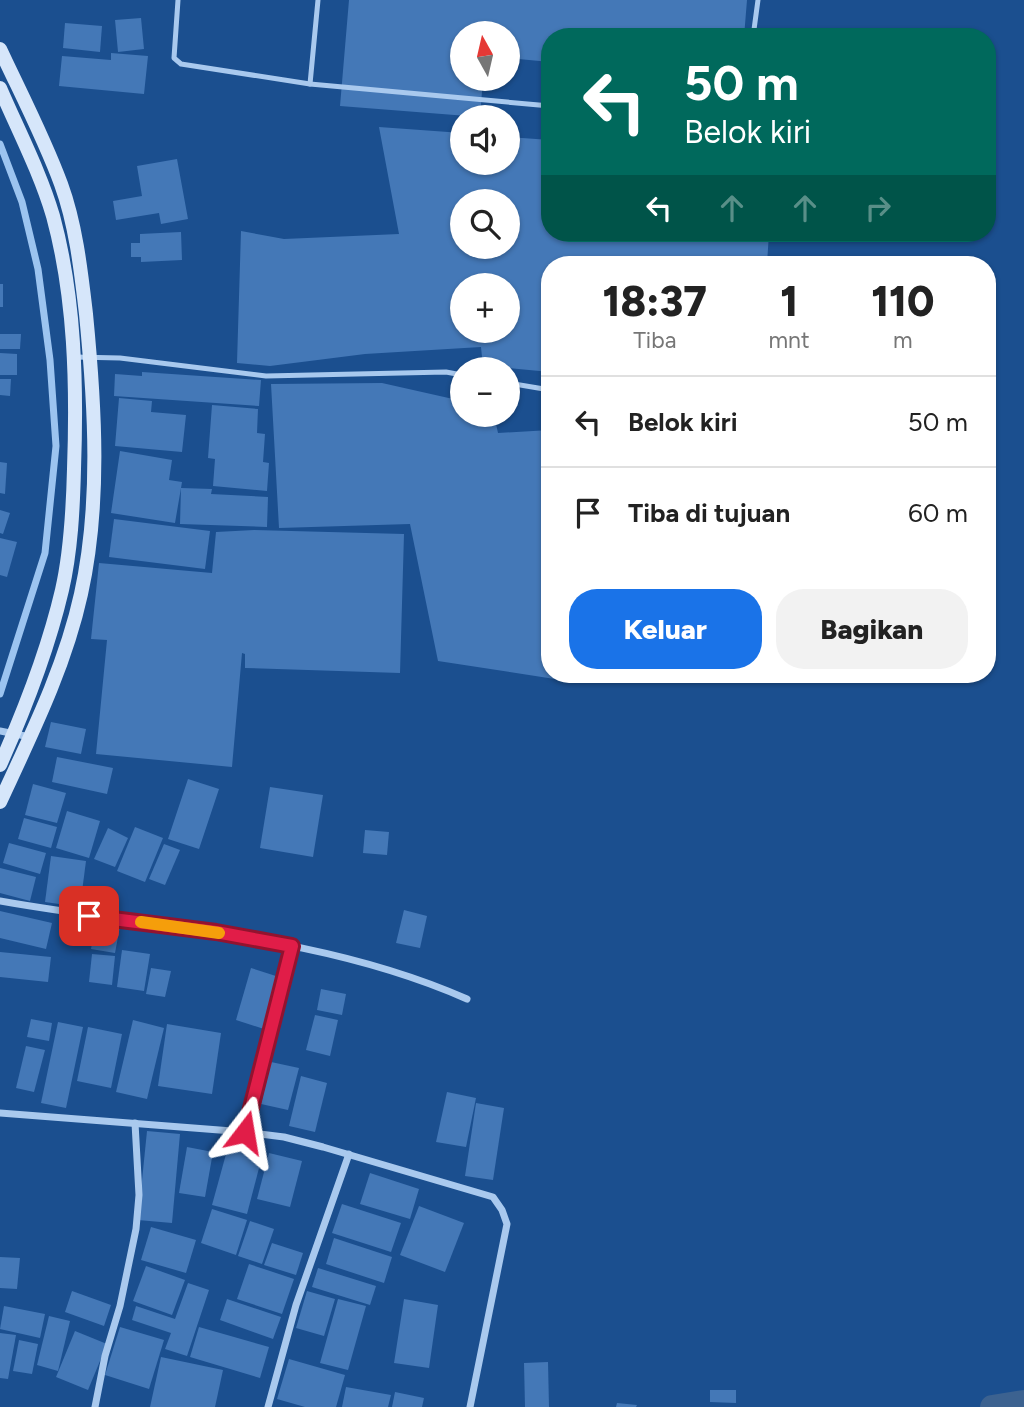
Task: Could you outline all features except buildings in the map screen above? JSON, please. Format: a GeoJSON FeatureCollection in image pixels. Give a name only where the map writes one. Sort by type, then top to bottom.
{"type":"FeatureCollection","features":[{"type":"Feature","properties":{"kind":"main road"},"geometry":{"type":"LineString","coordinates":[[0,49],[62,186],[75,236],[90,356],[93,423],[90,536],[81,594],[67,644],[30,737],[0,802]]}},
{"type":"Feature","properties":{"kind":"main road"},"geometry":{"type":"LineString","coordinates":[[0,88],[45,190],[53,215],[69,294],[75,425],[70,534],[62,589],[34,681],[5,732],[0,765]]}},
{"type":"Feature","properties":{"kind":"street"},"geometry":{"type":"LineString","coordinates":[[0,88],[15,82]]}},
{"type":"Feature","properties":{"kind":"street"},"geometry":{"type":"LineString","coordinates":[[5,732],[30,737]]}},
{"type":"Feature","properties":{"kind":"street"},"geometry":{"type":"LineString","coordinates":[[0,901],[64,913],[216,932],[337,955],[422,979],[467,999]]}},
{"type":"Feature","properties":{"kind":"street"},"geometry":{"type":"LineString","coordinates":[[245,1132],[292,946]]}},
{"type":"Feature","properties":{"kind":"street"},"geometry":{"type":"LineString","coordinates":[[0,1113],[284,1137],[493,1197],[507,1224],[470,1407]]}},
{"type":"Feature","properties":{"kind":"street"},"geometry":{"type":"LineString","coordinates":[[95,1407],[136,1229],[139,1195],[135,1123]]}},
{"type":"Feature","properties":{"kind":"street"},"geometry":{"type":"LineString","coordinates":[[268,1407],[296,1305],[349,1154]]}},
{"type":"Feature","properties":{"kind":"lane"},"geometry":{"type":"LineString","coordinates":[[178,0],[174,58],[181,64],[310,84],[541,105]]}},
{"type":"Feature","properties":{"kind":"lane"},"geometry":{"type":"LineString","coordinates":[[310,84],[318,0]]}},
{"type":"Feature","properties":{"kind":"lane"},"geometry":{"type":"LineString","coordinates":[[754,28],[758,0]]}},
{"type":"Feature","properties":{"kind":"lane"},"geometry":{"type":"LineString","coordinates":[[73,357],[90,356],[266,376],[450,373]]}},
{"type":"Feature","properties":{"kind":"lane"},"geometry":{"type":"LineString","coordinates":[[520,385],[541,388]]}},
{"type":"Feature","properties":{"kind":"waterway"},"geometry":{"type":"LineString","coordinates":[[0,144],[22,202],[38,269],[50,360],[56,446],[45,553],[0,694]]}},
{"type":"Feature","properties":{"kind":"waterway"},"geometry":{"type":"LineString","coordinates":[[992,1407],[1024,1402]]}},
{"type":"Feature","properties":{"kind":"slow traffic"},"geometry":{"type":"LineString","coordinates":[[141,922],[219,933]]}},
{"type":"Feature","properties":{"kind":"route"},"geometry":{"type":"LineString","coordinates":[[89,916],[216,932],[292,946],[245,1132]]}}]}
